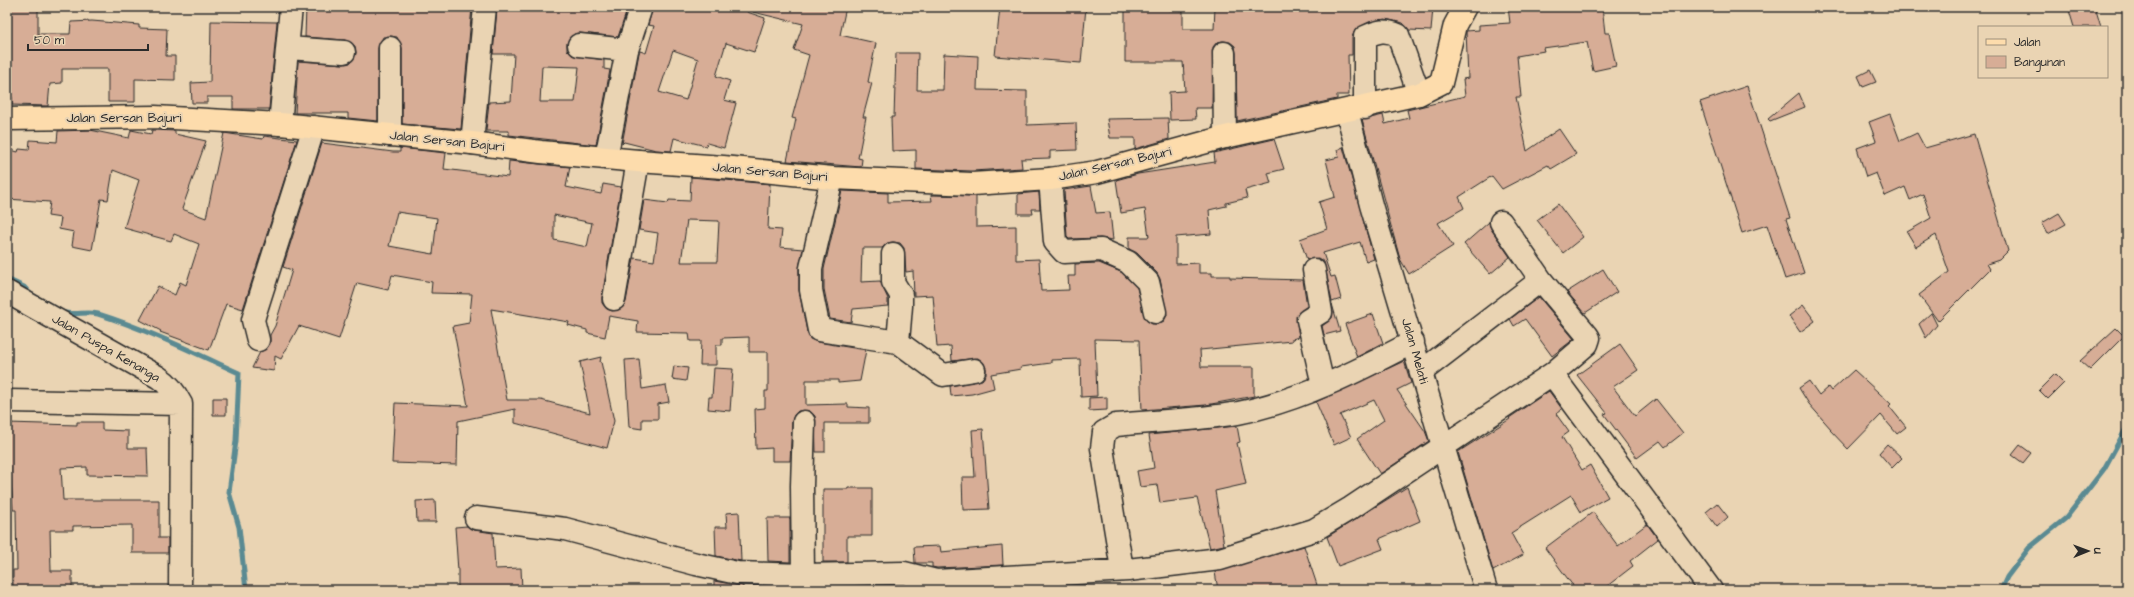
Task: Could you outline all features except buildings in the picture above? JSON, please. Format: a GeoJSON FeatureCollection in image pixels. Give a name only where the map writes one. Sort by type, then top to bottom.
{"type":"FeatureCollection","features":[{"type":"Feature","properties":{"kind":"main road","name":"Jalan Sersan Bajuri"},"geometry":{"type":"LineString","coordinates":[[7,119],[155,117],[280,124],[472,143],[638,162],[722,167],[832,178],[972,184],[1050,179],[1097,172],[1225,137],[1356,110],[1419,94],[1441,83],[1455,25],[1465,7]]}},
{"type":"Feature","properties":{"kind":"street"},"geometry":{"type":"LineString","coordinates":[[280,124],[291,7]]}},
{"type":"Feature","properties":{"kind":"street"},"geometry":{"type":"LineString","coordinates":[[472,143],[485,7]]}},
{"type":"Feature","properties":{"kind":"street"},"geometry":{"type":"LineString","coordinates":[[606,158],[627,50],[641,7]]}},
{"type":"Feature","properties":{"kind":"street","name":"Jalan Melati"},"geometry":{"type":"LineString","coordinates":[[1419,94],[1398,35],[1388,30],[1377,32],[1365,37],[1356,110],[1371,205],[1486,590]]}},
{"type":"Feature","properties":{"kind":"street"},"geometry":{"type":"LineString","coordinates":[[580,45],[627,50]]}},
{"type":"Feature","properties":{"kind":"street"},"geometry":{"type":"LineString","coordinates":[[288,48],[344,52]]}},
{"type":"Feature","properties":{"kind":"street"},"geometry":{"type":"LineString","coordinates":[[390,48],[390,135]]}},
{"type":"Feature","properties":{"kind":"street"},"geometry":{"type":"LineString","coordinates":[[1224,53],[1225,137]]}},
{"type":"Feature","properties":{"kind":"street"},"geometry":{"type":"LineString","coordinates":[[258,340],[253,320],[254,313],[314,127]]}},
{"type":"Feature","properties":{"kind":"street"},"geometry":{"type":"LineString","coordinates":[[614,299],[638,162]]}},
{"type":"Feature","properties":{"kind":"street"},"geometry":{"type":"LineString","coordinates":[[832,178],[812,268],[811,290],[819,330],[898,342],[943,375],[974,370]]}},
{"type":"Feature","properties":{"kind":"street"},"geometry":{"type":"LineString","coordinates":[[1050,179],[1055,242],[1064,252],[1101,250],[1128,262],[1148,282],[1155,312]]}},
{"type":"Feature","properties":{"kind":"street"},"geometry":{"type":"LineString","coordinates":[[476,518],[565,529],[696,564],[737,573],[803,575],[874,582],[904,573],[936,581],[1122,569],[1220,559],[1314,530],[1351,508],[1443,448],[1552,374],[1588,344],[1589,338],[1541,280],[1501,222]]}},
{"type":"Feature","properties":{"kind":"street"},"geometry":{"type":"LineString","coordinates":[[893,254],[892,282],[901,295],[902,306],[898,342]]}},
{"type":"Feature","properties":{"kind":"street"},"geometry":{"type":"LineString","coordinates":[[1314,270],[1320,312],[1308,320],[1323,385]]}},
{"type":"Feature","properties":{"kind":"street"},"geometry":{"type":"LineString","coordinates":[[1421,372],[1541,280]]}},
{"type":"Feature","properties":{"kind":"street","name":"Jalan Puspa Kenanga"},"geometry":{"type":"LineString","coordinates":[[7,292],[162,380],[171,387],[181,404]]}},
{"type":"Feature","properties":{"kind":"street"},"geometry":{"type":"LineString","coordinates":[[1122,569],[1102,448],[1104,432],[1116,425],[1239,412],[1289,399],[1378,360],[1413,342]]}},
{"type":"Feature","properties":{"kind":"street"},"geometry":{"type":"LineString","coordinates":[[1552,374],[1711,590]]}},
{"type":"Feature","properties":{"kind":"street"},"geometry":{"type":"LineString","coordinates":[[7,401],[181,404],[180,590]]}},
{"type":"Feature","properties":{"kind":"street"},"geometry":{"type":"LineString","coordinates":[[803,575],[802,486],[804,422]]}},
{"type":"Feature","properties":{"kind":"waterway"},"geometry":{"type":"LineString","coordinates":[[7,279],[24,287],[32,296]]}},
{"type":"Feature","properties":{"kind":"waterway"},"geometry":{"type":"LineString","coordinates":[[62,312],[71,314],[94,313],[116,320],[169,341],[239,373],[236,441],[229,492],[239,527],[246,590]]}},
{"type":"Feature","properties":{"kind":"waterway"},"geometry":{"type":"LineString","coordinates":[[2001,590],[2007,577],[2029,548],[2066,518],[2104,469],[2127,427]]}}]}
